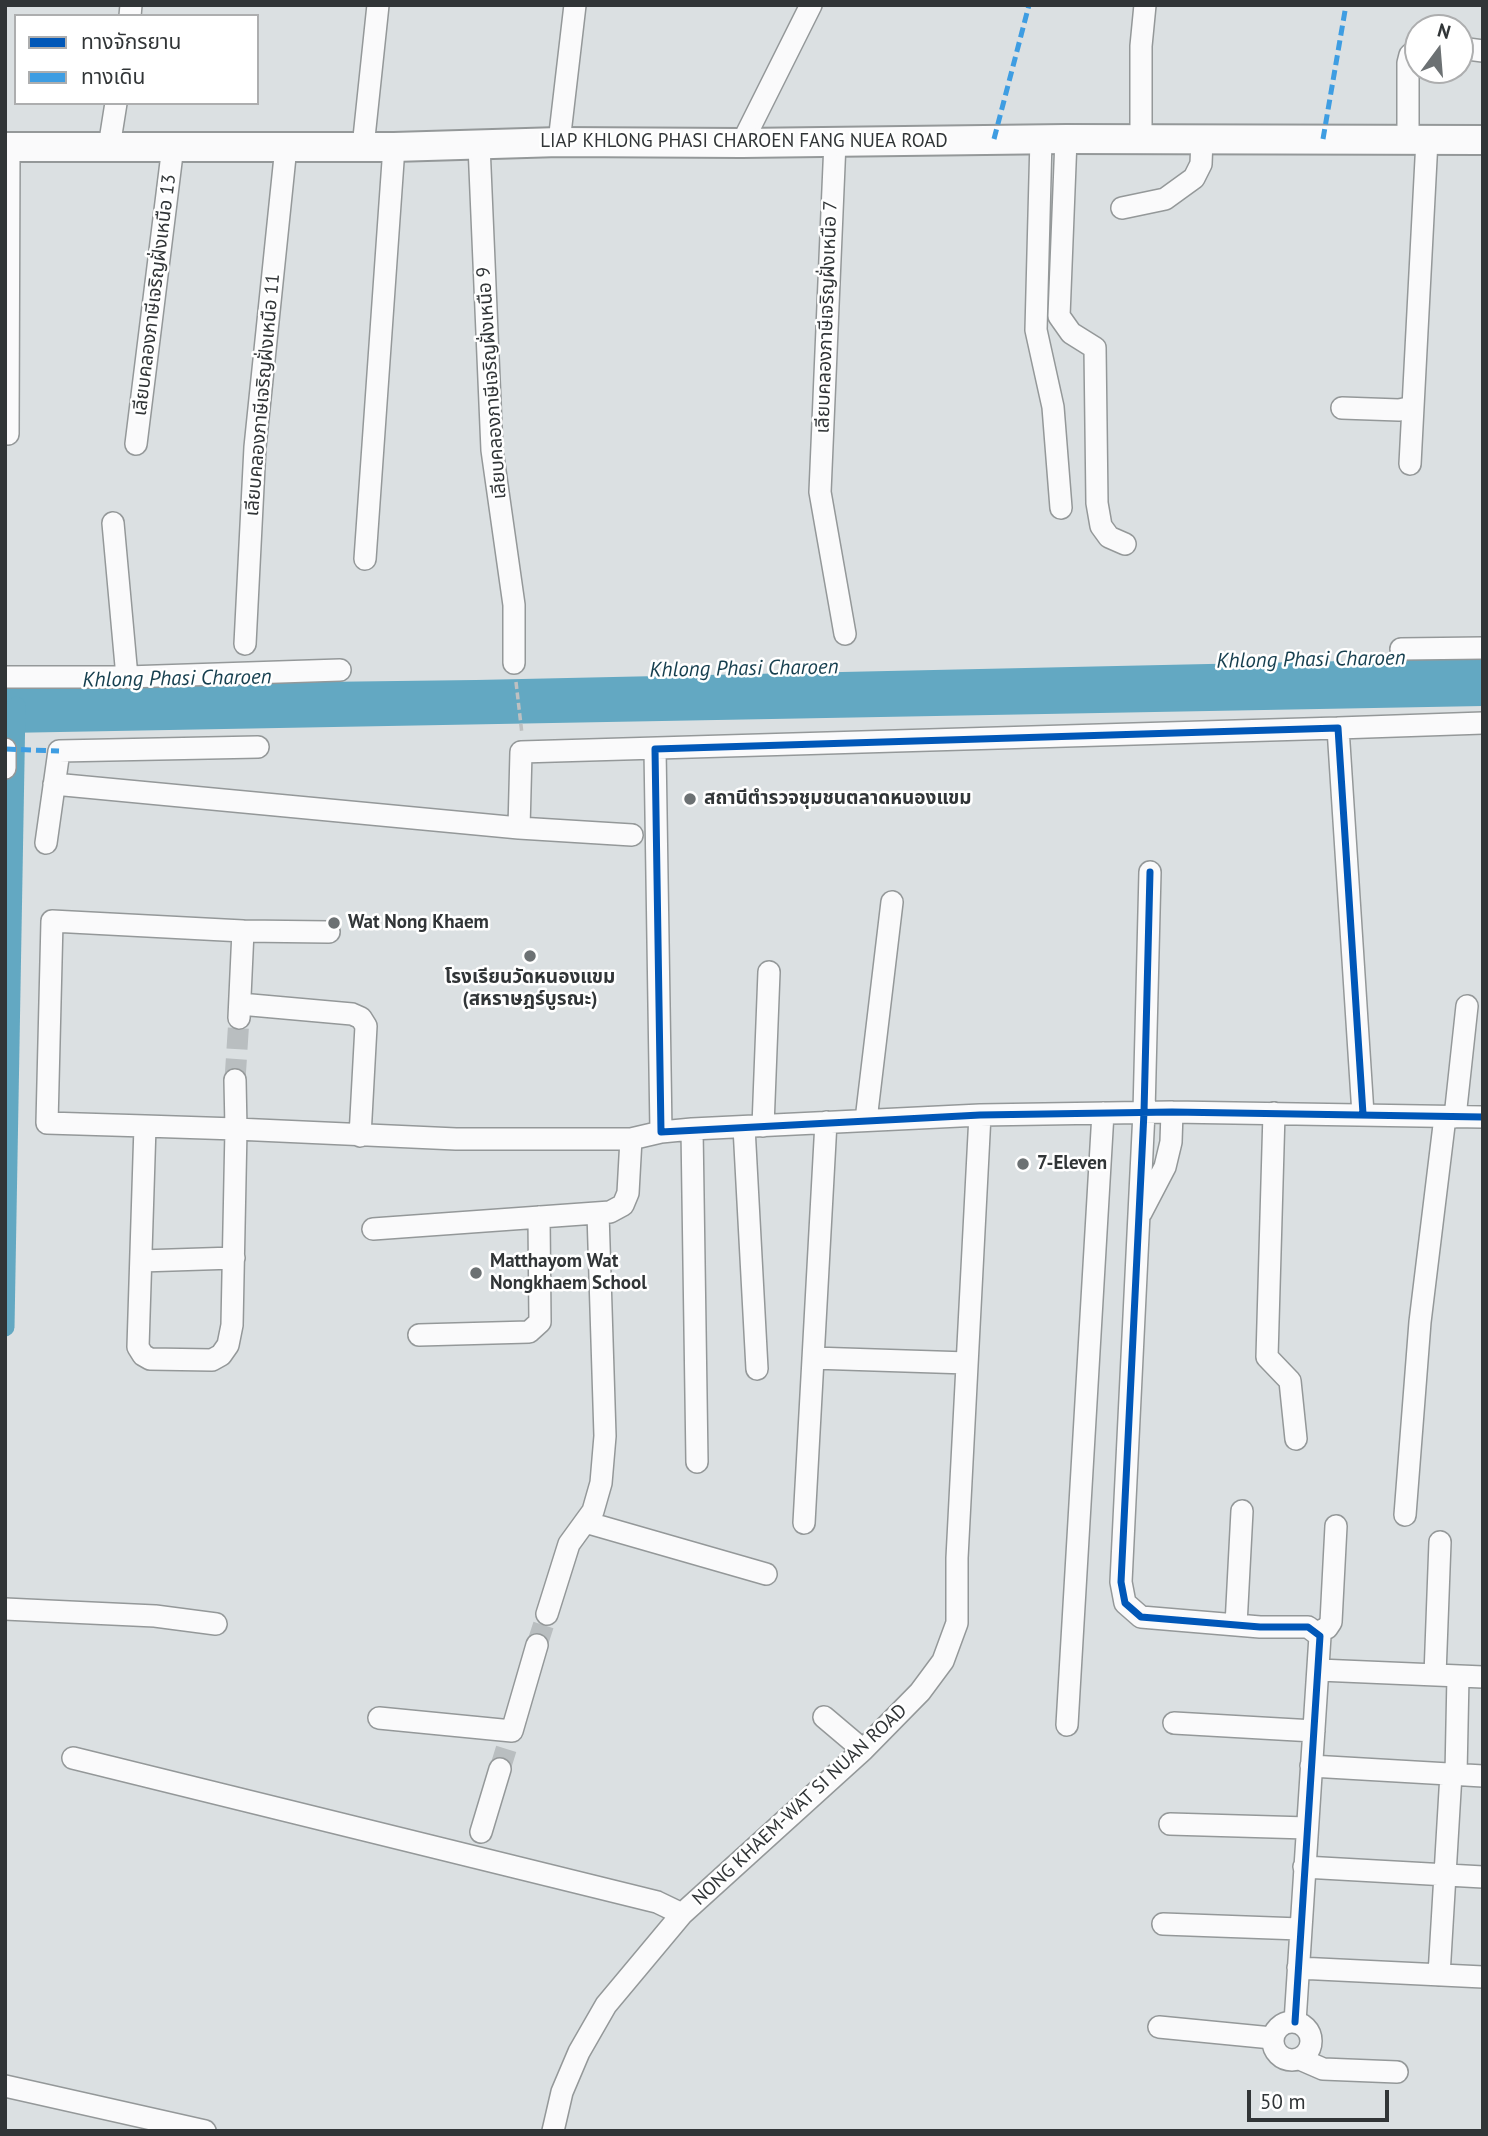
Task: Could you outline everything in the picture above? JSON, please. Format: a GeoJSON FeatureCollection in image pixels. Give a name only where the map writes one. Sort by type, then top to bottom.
{"type":"FeatureCollection","features":[{"type":"Feature","properties":{"kind":"main road","name":"LIAP KHLONG PHASI CHAROEN FANG NUEA ROAD"},"geometry":{"type":"LineString","coordinates":[[7,148],[394,147],[559,142],[742,144],[1053,139],[1483,140]]}},
{"type":"Feature","properties":{"kind":"street"},"geometry":{"type":"LineString","coordinates":[[363,147],[378,5]]}},
{"type":"Feature","properties":{"kind":"street"},"geometry":{"type":"LineString","coordinates":[[559,142],[575,5]]}},
{"type":"Feature","properties":{"kind":"street"},"geometry":{"type":"LineString","coordinates":[[742,144],[811,5]]}},
{"type":"Feature","properties":{"kind":"street"},"geometry":{"type":"LineString","coordinates":[[1141,139],[1141,46],[1145,5]]}},
{"type":"Feature","properties":{"kind":"street"},"geometry":{"type":"LineString","coordinates":[[1410,464],[1418,140],[1411,84]]}},
{"type":"Feature","properties":{"kind":"street"},"geometry":{"type":"LineString","coordinates":[[109,147],[116,105]]}},
{"type":"Feature","properties":{"kind":"street"},"geometry":{"type":"LineString","coordinates":[[1053,139],[1036,330],[1053,407],[1061,508]]}},
{"type":"Feature","properties":{"kind":"street"},"geometry":{"type":"LineString","coordinates":[[1053,139],[1059,316],[1071,332],[1096,348],[1097,503],[1101,526],[1110,537],[1125,544]]}},
{"type":"Feature","properties":{"kind":"street"},"geometry":{"type":"LineString","coordinates":[[1122,208],[1165,199],[1194,178],[1201,164],[1202,139]]}},
{"type":"Feature","properties":{"kind":"street","name":"เลียบคลองภาษีเจริญฝั่งเหนือ 7"},"geometry":{"type":"LineString","coordinates":[[835,142],[820,492],[845,634]]}},
{"type":"Feature","properties":{"kind":"street","name":"เลียบคลองภาษีเจริญฝั่งเหนือ 9"},"geometry":{"type":"LineString","coordinates":[[478,145],[492,450],[514,605],[514,663]]}},
{"type":"Feature","properties":{"kind":"street","name":"เลียบคลองภาษีเจริญฝั่งเหนือ 13"},"geometry":{"type":"LineString","coordinates":[[136,444],[173,146]]}},
{"type":"Feature","properties":{"kind":"street","name":"เลียบคลองภาษีเจริญฝั่งเหนือ 11"},"geometry":{"type":"LineString","coordinates":[[245,643],[256,447],[286,147]]}},
{"type":"Feature","properties":{"kind":"street"},"geometry":{"type":"LineString","coordinates":[[365,559],[394,147]]}},
{"type":"Feature","properties":{"kind":"street"},"geometry":{"type":"LineString","coordinates":[[7,148],[8,434]]}},
{"type":"Feature","properties":{"kind":"street"},"geometry":{"type":"LineString","coordinates":[[1342,408],[1399,410],[1413,407]]}},
{"type":"Feature","properties":{"kind":"street"},"geometry":{"type":"LineString","coordinates":[[113,523],[127,677]]}},
{"type":"Feature","properties":{"kind":"street"},"geometry":{"type":"LineString","coordinates":[[1401,649],[1483,648]]}},
{"type":"Feature","properties":{"kind":"street"},"geometry":{"type":"LineString","coordinates":[[5,677],[127,677],[340,670]]}},
{"type":"Feature","properties":{"kind":"street"},"geometry":{"type":"LineString","coordinates":[[519,828],[521,752],[1483,723]]}},
{"type":"Feature","properties":{"kind":"street"},"geometry":{"type":"LineString","coordinates":[[1338,728],[1363,1114]]}},
{"type":"Feature","properties":{"kind":"street"},"geometry":{"type":"LineString","coordinates":[[46,843],[59,751],[258,747]]}},
{"type":"Feature","properties":{"kind":"street"},"geometry":{"type":"LineString","coordinates":[[5,749],[5,768]]}},
{"type":"Feature","properties":{"kind":"street"},"geometry":{"type":"LineString","coordinates":[[655,749],[661,1132]]}},
{"type":"Feature","properties":{"kind":"street"},"geometry":{"type":"LineString","coordinates":[[54,784],[519,828],[632,835]]}},
{"type":"Feature","properties":{"kind":"street"},"geometry":{"type":"LineString","coordinates":[[1150,872],[1144,1112],[1121,1582],[1125,1602],[1141,1617],[1308,1628],[1318,1632],[1327,1628],[1331,1622],[1336,1526]]}},
{"type":"Feature","properties":{"kind":"street"},"geometry":{"type":"LineString","coordinates":[[866,1120],[892,902]]}},
{"type":"Feature","properties":{"kind":"street"},"geometry":{"type":"LineString","coordinates":[[329,932],[243,931],[52,921],[47,1123],[360,1136],[631,1139],[692,1129],[980,1115],[1171,1112],[1483,1117]]}},
{"type":"Feature","properties":{"kind":"street"},"geometry":{"type":"LineString","coordinates":[[243,931],[240,1011],[352,1014],[360,1018],[366,1026],[360,1136]]}},
{"type":"Feature","properties":{"kind":"street"},"geometry":{"type":"LineString","coordinates":[[757,1368],[753,1126],[769,972]]}},
{"type":"Feature","properties":{"kind":"street"},"geometry":{"type":"LineString","coordinates":[[1405,1516],[1420,1322],[1467,1006]]}},
{"type":"Feature","properties":{"kind":"street"},"geometry":{"type":"LineString","coordinates":[[145,1126],[138,1347],[143,1355],[150,1359],[212,1360],[228,1345],[232,1325],[235,1080]]}},
{"type":"Feature","properties":{"kind":"street"},"geometry":{"type":"LineString","coordinates":[[1139,1218],[1165,1167],[1171,1142],[1171,1112]]}},
{"type":"Feature","properties":{"kind":"street"},"geometry":{"type":"LineString","coordinates":[[1067,1726],[1103,1113]]}},
{"type":"Feature","properties":{"kind":"street"},"geometry":{"type":"LineString","coordinates":[[1274,1113],[1267,1357],[1290,1381],[1296,1439]]}},
{"type":"Feature","properties":{"kind":"street","name":"NONG KHAEM-WAT SI NUAN ROAD"},"geometry":{"type":"LineString","coordinates":[[553,2131],[562,2091],[579,2052],[606,2005],[682,1914],[863,1750],[919,1692],[943,1661],[957,1623],[957,1558],[980,1115]]}},
{"type":"Feature","properties":{"kind":"street"},"geometry":{"type":"LineString","coordinates":[[804,1523],[826,1122]]}},
{"type":"Feature","properties":{"kind":"street"},"geometry":{"type":"LineString","coordinates":[[692,1129],[697,1462]]}},
{"type":"Feature","properties":{"kind":"street"},"geometry":{"type":"LineString","coordinates":[[373,1229],[610,1212],[623,1205],[628,1193],[631,1139]]}},
{"type":"Feature","properties":{"kind":"street"},"geometry":{"type":"LineString","coordinates":[[547,1614],[569,1544],[593,1511],[601,1483],[606,1436],[598,1213]]}},
{"type":"Feature","properties":{"kind":"street"},"geometry":{"type":"LineString","coordinates":[[419,1335],[529,1332],[540,1322],[539,1217]]}},
{"type":"Feature","properties":{"kind":"street"},"geometry":{"type":"LineString","coordinates":[[141,1261],[234,1258]]}},
{"type":"Feature","properties":{"kind":"street"},"geometry":{"type":"LineString","coordinates":[[813,1359],[967,1363]]}},
{"type":"Feature","properties":{"kind":"street"},"geometry":{"type":"LineString","coordinates":[[1237,1625],[1242,1511]]}},
{"type":"Feature","properties":{"kind":"street"},"geometry":{"type":"LineString","coordinates":[[585,1522],[766,1574]]}},
{"type":"Feature","properties":{"kind":"street"},"geometry":{"type":"LineString","coordinates":[[1434,1675],[1440,1542]]}},
{"type":"Feature","properties":{"kind":"street"},"geometry":{"type":"LineString","coordinates":[[11,1610],[42,1609],[155,1616],[216,1624]]}},
{"type":"Feature","properties":{"kind":"street"},"geometry":{"type":"LineString","coordinates":[[1295,2022],[1319,1670],[1318,1632]]}},
{"type":"Feature","properties":{"kind":"street"},"geometry":{"type":"LineString","coordinates":[[379,1718],[510,1735],[537,1645]]}},
{"type":"Feature","properties":{"kind":"street"},"geometry":{"type":"LineString","coordinates":[[1319,1670],[1483,1677]]}},
{"type":"Feature","properties":{"kind":"street"},"geometry":{"type":"LineString","coordinates":[[1439,1975],[1458,1676]]}},
{"type":"Feature","properties":{"kind":"street"},"geometry":{"type":"LineString","coordinates":[[824,1717],[863,1750]]}},
{"type":"Feature","properties":{"kind":"street"},"geometry":{"type":"LineString","coordinates":[[1174,1723],[1314,1731]]}},
{"type":"Feature","properties":{"kind":"street"},"geometry":{"type":"LineString","coordinates":[[72,1758],[657,1902],[682,1914]]}},
{"type":"Feature","properties":{"kind":"street"},"geometry":{"type":"LineString","coordinates":[[1311,1766],[1483,1776]]}},
{"type":"Feature","properties":{"kind":"street"},"geometry":{"type":"LineString","coordinates":[[481,1832],[500,1769]]}},
{"type":"Feature","properties":{"kind":"street"},"geometry":{"type":"LineString","coordinates":[[1170,1824],[1307,1828]]}},
{"type":"Feature","properties":{"kind":"street"},"geometry":{"type":"LineString","coordinates":[[1304,1867],[1483,1877]]}},
{"type":"Feature","properties":{"kind":"street"},"geometry":{"type":"LineString","coordinates":[[1163,1924],[1300,1930]]}},
{"type":"Feature","properties":{"kind":"street"},"geometry":{"type":"LineString","coordinates":[[1298,1968],[1483,1977]]}},
{"type":"Feature","properties":{"kind":"street"},"geometry":{"type":"LineString","coordinates":[[1300,2059],[1310,2049],[1311,2035],[1307,2028],[1295,2022],[1280,2025],[1272,2038],[1273,2049],[1280,2057],[1289,2061],[1300,2059],[1323,2069],[1397,2071]]}},
{"type":"Feature","properties":{"kind":"street"},"geometry":{"type":"LineString","coordinates":[[1159,2027],[1272,2038]]}},
{"type":"Feature","properties":{"kind":"street"},"geometry":{"type":"LineString","coordinates":[[5,2085],[205,2131]]}},
{"type":"Feature","properties":{"kind":"path"},"geometry":{"type":"LineString","coordinates":[[514,663],[522,736]]}},
{"type":"Feature","properties":{"kind":"water"},"geometry":{"type":"Polygon","coordinates":[[[1483,658],[1483,706],[5,733],[5,686],[476,680],[1483,658]]]}},
{"type":"Feature","properties":{"kind":"waterway"},"geometry":{"type":"LineString","coordinates":[[5,1327],[16,706]]}},
{"type":"Feature","properties":{"kind":"tunnel"},"geometry":{"type":"LineString","coordinates":[[235,1080],[239,1018]]}},
{"type":"Feature","properties":{"kind":"tunnel"},"geometry":{"type":"LineString","coordinates":[[537,1645],[547,1614]]}},
{"type":"Feature","properties":{"kind":"tunnel"},"geometry":{"type":"LineString","coordinates":[[500,1769],[509,1740]]}},
{"type":"Feature","properties":{"kind":"marked path"},"geometry":{"type":"LineString","coordinates":[[994,139],[1029,5]]}},
{"type":"Feature","properties":{"kind":"marked path"},"geometry":{"type":"LineString","coordinates":[[1323,139],[1346,5]]}},
{"type":"Feature","properties":{"kind":"marked path"},"geometry":{"type":"LineString","coordinates":[[6,749],[59,751]]}},
{"type":"Feature","properties":{"kind":"cycle path"},"geometry":{"type":"LineString","coordinates":[[1363,1114],[1338,728],[655,749],[661,1132],[980,1115],[1172,1112],[1483,1117]]}},
{"type":"Feature","properties":{"kind":"cycle path"},"geometry":{"type":"LineString","coordinates":[[1150,872],[1144,1112],[1121,1582],[1125,1603],[1141,1617],[1260,1627],[1308,1627],[1320,1636],[1295,2022]]}},
{"type":"Feature","properties":{"kind":"place","name":"สถานีตำรวจชุมชนตลาดหนองแขม"},"geometry":{"type":"Point","coordinates":[690,799]}},
{"type":"Feature","properties":{"kind":"place","name":"Wat Nong Khaem"},"geometry":{"type":"Point","coordinates":[334,923]}},
{"type":"Feature","properties":{"kind":"place","name":"โรงเรียนวัดหนองแขม (สหราษฎร์บูรณะ)"},"geometry":{"type":"Point","coordinates":[530,956]}},
{"type":"Feature","properties":{"kind":"place","name":"7-Eleven"},"geometry":{"type":"Point","coordinates":[1023,1164]}},
{"type":"Feature","properties":{"kind":"place","name":"Matthayom Wat Nongkhaem School"},"geometry":{"type":"Point","coordinates":[476,1273]}},
{"type":"Feature","properties":{"kind":"water label","name":"Khlong Phasi Charoen"},"geometry":{"type":"Point","coordinates":[1311,660]}},
{"type":"Feature","properties":{"kind":"water label","name":"Khlong Phasi Charoen"},"geometry":{"type":"Point","coordinates":[744,669]}},
{"type":"Feature","properties":{"kind":"water label","name":"Khlong Phasi Charoen"},"geometry":{"type":"Point","coordinates":[177,679]}}]}
